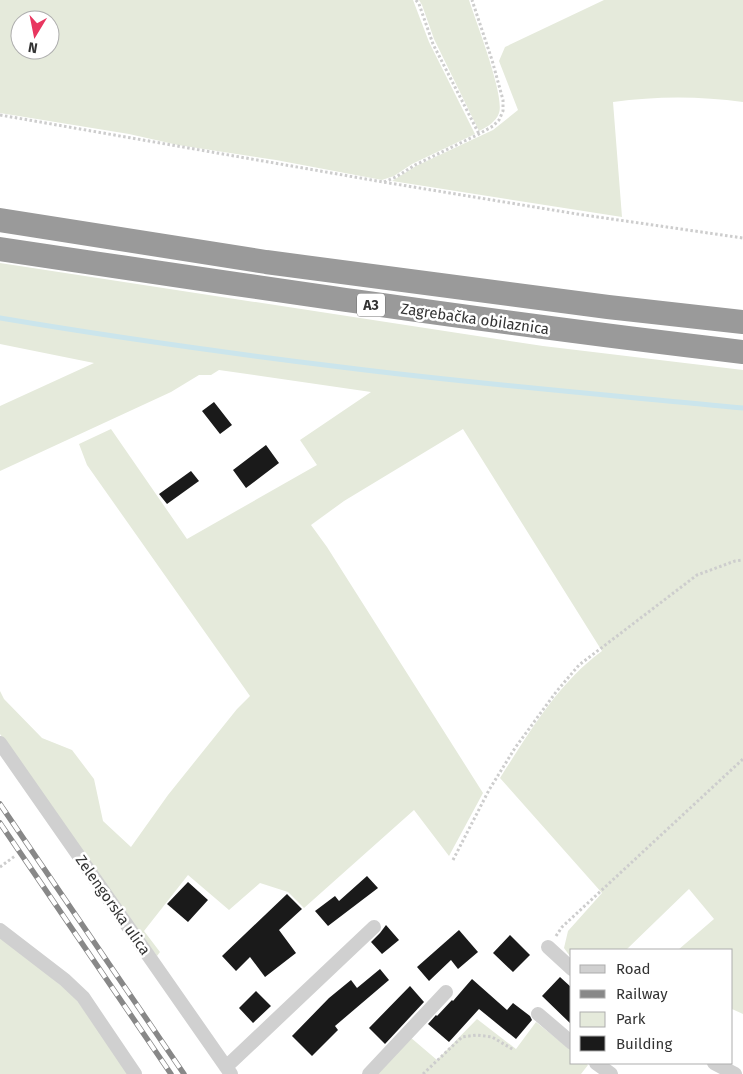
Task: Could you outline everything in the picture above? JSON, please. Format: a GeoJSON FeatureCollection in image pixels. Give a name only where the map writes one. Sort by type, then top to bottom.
{"type":"FeatureCollection","features":[{"type":"Feature","properties":{"kind":"highway","name":"Zagrebačka obilaznica"},"geometry":{"type":"LineString","coordinates":[[0,220],[266,262],[599,306],[743,322]]}},
{"type":"Feature","properties":{"kind":"highway","name":"Zagrebačka obilaznica"},"geometry":{"type":"LineString","coordinates":[[0,249],[413,311],[743,352]]}},
{"type":"Feature","properties":{"kind":"street","name":"Zelengorska ulica"},"geometry":{"type":"LineString","coordinates":[[0,744],[228,1070],[374,927]]}},
{"type":"Feature","properties":{"kind":"street"},"geometry":{"type":"LineString","coordinates":[[0,930],[44,962],[83,997],[136,1074]]}},
{"type":"Feature","properties":{"kind":"street"},"geometry":{"type":"LineString","coordinates":[[548,947],[570,967]]}},
{"type":"Feature","properties":{"kind":"street"},"geometry":{"type":"LineString","coordinates":[[369,1074],[446,992]]}},
{"type":"Feature","properties":{"kind":"street"},"geometry":{"type":"LineString","coordinates":[[538,1014],[570,1041]]}},
{"type":"Feature","properties":{"kind":"street"},"geometry":{"type":"LineString","coordinates":[[597,1064],[611,1074]]}},
{"type":"Feature","properties":{"kind":"street"},"geometry":{"type":"LineString","coordinates":[[716,1064],[735,1074]]}},
{"type":"Feature","properties":{"kind":"path"},"geometry":{"type":"LineString","coordinates":[[416,0],[433,44],[479,134]]}},
{"type":"Feature","properties":{"kind":"path"},"geometry":{"type":"LineString","coordinates":[[383,182],[479,134],[499,120],[503,111],[503,100],[472,0]]}},
{"type":"Feature","properties":{"kind":"path"},"geometry":{"type":"LineString","coordinates":[[0,115],[383,182],[743,238]]}},
{"type":"Feature","properties":{"kind":"path"},"geometry":{"type":"LineString","coordinates":[[453,860],[489,790],[515,748],[556,692],[579,665],[697,575],[735,560],[743,560]]}},
{"type":"Feature","properties":{"kind":"path"},"geometry":{"type":"LineString","coordinates":[[548,947],[562,927],[743,759]]}},
{"type":"Feature","properties":{"kind":"path"},"geometry":{"type":"LineString","coordinates":[[0,866],[15,856]]}},
{"type":"Feature","properties":{"kind":"path"},"geometry":{"type":"LineString","coordinates":[[423,1074],[462,1037],[477,1035],[492,1037],[514,1050]]}},
{"type":"Feature","properties":{"kind":"green space"},"geometry":{"type":"Polygon","coordinates":[[[0,0],[413,0],[429,42],[475,134],[412,164],[394,176],[382,180],[276,160],[178,145],[129,134],[0,113],[0,0]]]}},
{"type":"Feature","properties":{"kind":"green space"},"geometry":{"type":"Polygon","coordinates":[[[419,0],[469,0],[494,76],[500,104],[496,119],[479,131],[434,39],[419,0]]]}},
{"type":"Feature","properties":{"kind":"green space"},"geometry":{"type":"Polygon","coordinates":[[[604,0],[743,0],[743,102],[678,98],[613,102],[622,217],[392,181],[416,166],[493,130],[518,110],[499,61],[505,47],[604,0]]]}},
{"type":"Feature","properties":{"kind":"green space"},"geometry":{"type":"Polygon","coordinates":[[[0,263],[543,346],[743,370],[743,1014],[733,1009],[733,949],[679,949],[714,919],[689,889],[627,949],[570,949],[570,956],[564,948],[568,931],[602,893],[500,778],[533,726],[558,693],[586,664],[602,651],[463,429],[344,501],[311,525],[327,547],[483,793],[449,856],[414,810],[304,908],[288,892],[260,883],[229,910],[188,875],[144,931],[160,952],[157,956],[109,891],[0,734],[0,691],[4,699],[42,738],[72,750],[94,779],[103,821],[131,847],[168,795],[237,709],[250,696],[87,465],[79,444],[111,429],[187,539],[317,465],[300,440],[371,392],[219,370],[211,375],[199,375],[171,392],[0,471],[0,406],[94,363],[0,344],[0,263]]]}},
{"type":"Feature","properties":{"kind":"green space"},"geometry":{"type":"Polygon","coordinates":[[[0,936],[74,996],[130,1074],[0,1074],[0,936]]]}},
{"type":"Feature","properties":{"kind":"green space"},"geometry":{"type":"Polygon","coordinates":[[[477,1019],[516,1049],[536,1022],[570,1049],[570,1064],[588,1065],[581,1074],[374,1074],[410,1037],[437,1060],[477,1019]]]}},
{"type":"Feature","properties":{"kind":"building"},"geometry":{"type":"Polygon","coordinates":[[[214,402],[232,425],[220,434],[202,411],[214,402]]]}},
{"type":"Feature","properties":{"kind":"building"},"geometry":{"type":"Polygon","coordinates":[[[266,445],[279,463],[246,488],[233,470],[266,445]]]}},
{"type":"Feature","properties":{"kind":"building"},"geometry":{"type":"Polygon","coordinates":[[[191,471],[199,481],[167,504],[159,494],[191,471]]]}},
{"type":"Feature","properties":{"kind":"building"},"geometry":{"type":"Polygon","coordinates":[[[367,876],[378,888],[328,926],[315,911],[335,896],[339,901],[367,876]]]}},
{"type":"Feature","properties":{"kind":"building"},"geometry":{"type":"Polygon","coordinates":[[[188,882],[208,900],[188,922],[167,904],[188,882]]]}},
{"type":"Feature","properties":{"kind":"building"},"geometry":{"type":"Polygon","coordinates":[[[287,894],[302,909],[279,930],[296,953],[265,977],[250,957],[236,971],[222,956],[287,894]]]}},
{"type":"Feature","properties":{"kind":"building"},"geometry":{"type":"Polygon","coordinates":[[[386,925],[399,940],[382,954],[371,942],[386,925]]]}},
{"type":"Feature","properties":{"kind":"building"},"geometry":{"type":"Polygon","coordinates":[[[459,930],[478,952],[458,969],[451,960],[429,981],[417,967],[459,930]]]}},
{"type":"Feature","properties":{"kind":"building"},"geometry":{"type":"Polygon","coordinates":[[[510,935],[530,955],[513,972],[493,953],[510,935]]]}},
{"type":"Feature","properties":{"kind":"building"},"geometry":{"type":"Polygon","coordinates":[[[380,969],[389,980],[335,1026],[338,1030],[312,1056],[292,1036],[329,998],[351,980],[357,988],[380,969]]]}},
{"type":"Feature","properties":{"kind":"building"},"geometry":{"type":"Polygon","coordinates":[[[560,977],[570,986],[570,1023],[542,996],[560,977]]]}},
{"type":"Feature","properties":{"kind":"building"},"geometry":{"type":"Polygon","coordinates":[[[472,979],[507,1010],[513,1003],[530,1016],[532,1020],[516,1039],[479,1009],[449,1042],[428,1024],[453,1001],[472,979]]]}},
{"type":"Feature","properties":{"kind":"building"},"geometry":{"type":"Polygon","coordinates":[[[410,986],[424,1002],[385,1044],[369,1028],[410,986]]]}},
{"type":"Feature","properties":{"kind":"building"},"geometry":{"type":"Polygon","coordinates":[[[256,991],[271,1006],[253,1023],[239,1008],[256,991]]]}},
{"type":"Feature","properties":{"kind":"waterway"},"geometry":{"type":"LineString","coordinates":[[0,318],[170,344],[391,373],[743,408]]}},
{"type":"Feature","properties":{"kind":"railway"},"geometry":{"type":"LineString","coordinates":[[0,804],[184,1074]]}},
{"type":"Feature","properties":{"kind":"railway"},"geometry":{"type":"LineString","coordinates":[[0,823],[171,1074]]}}]}
